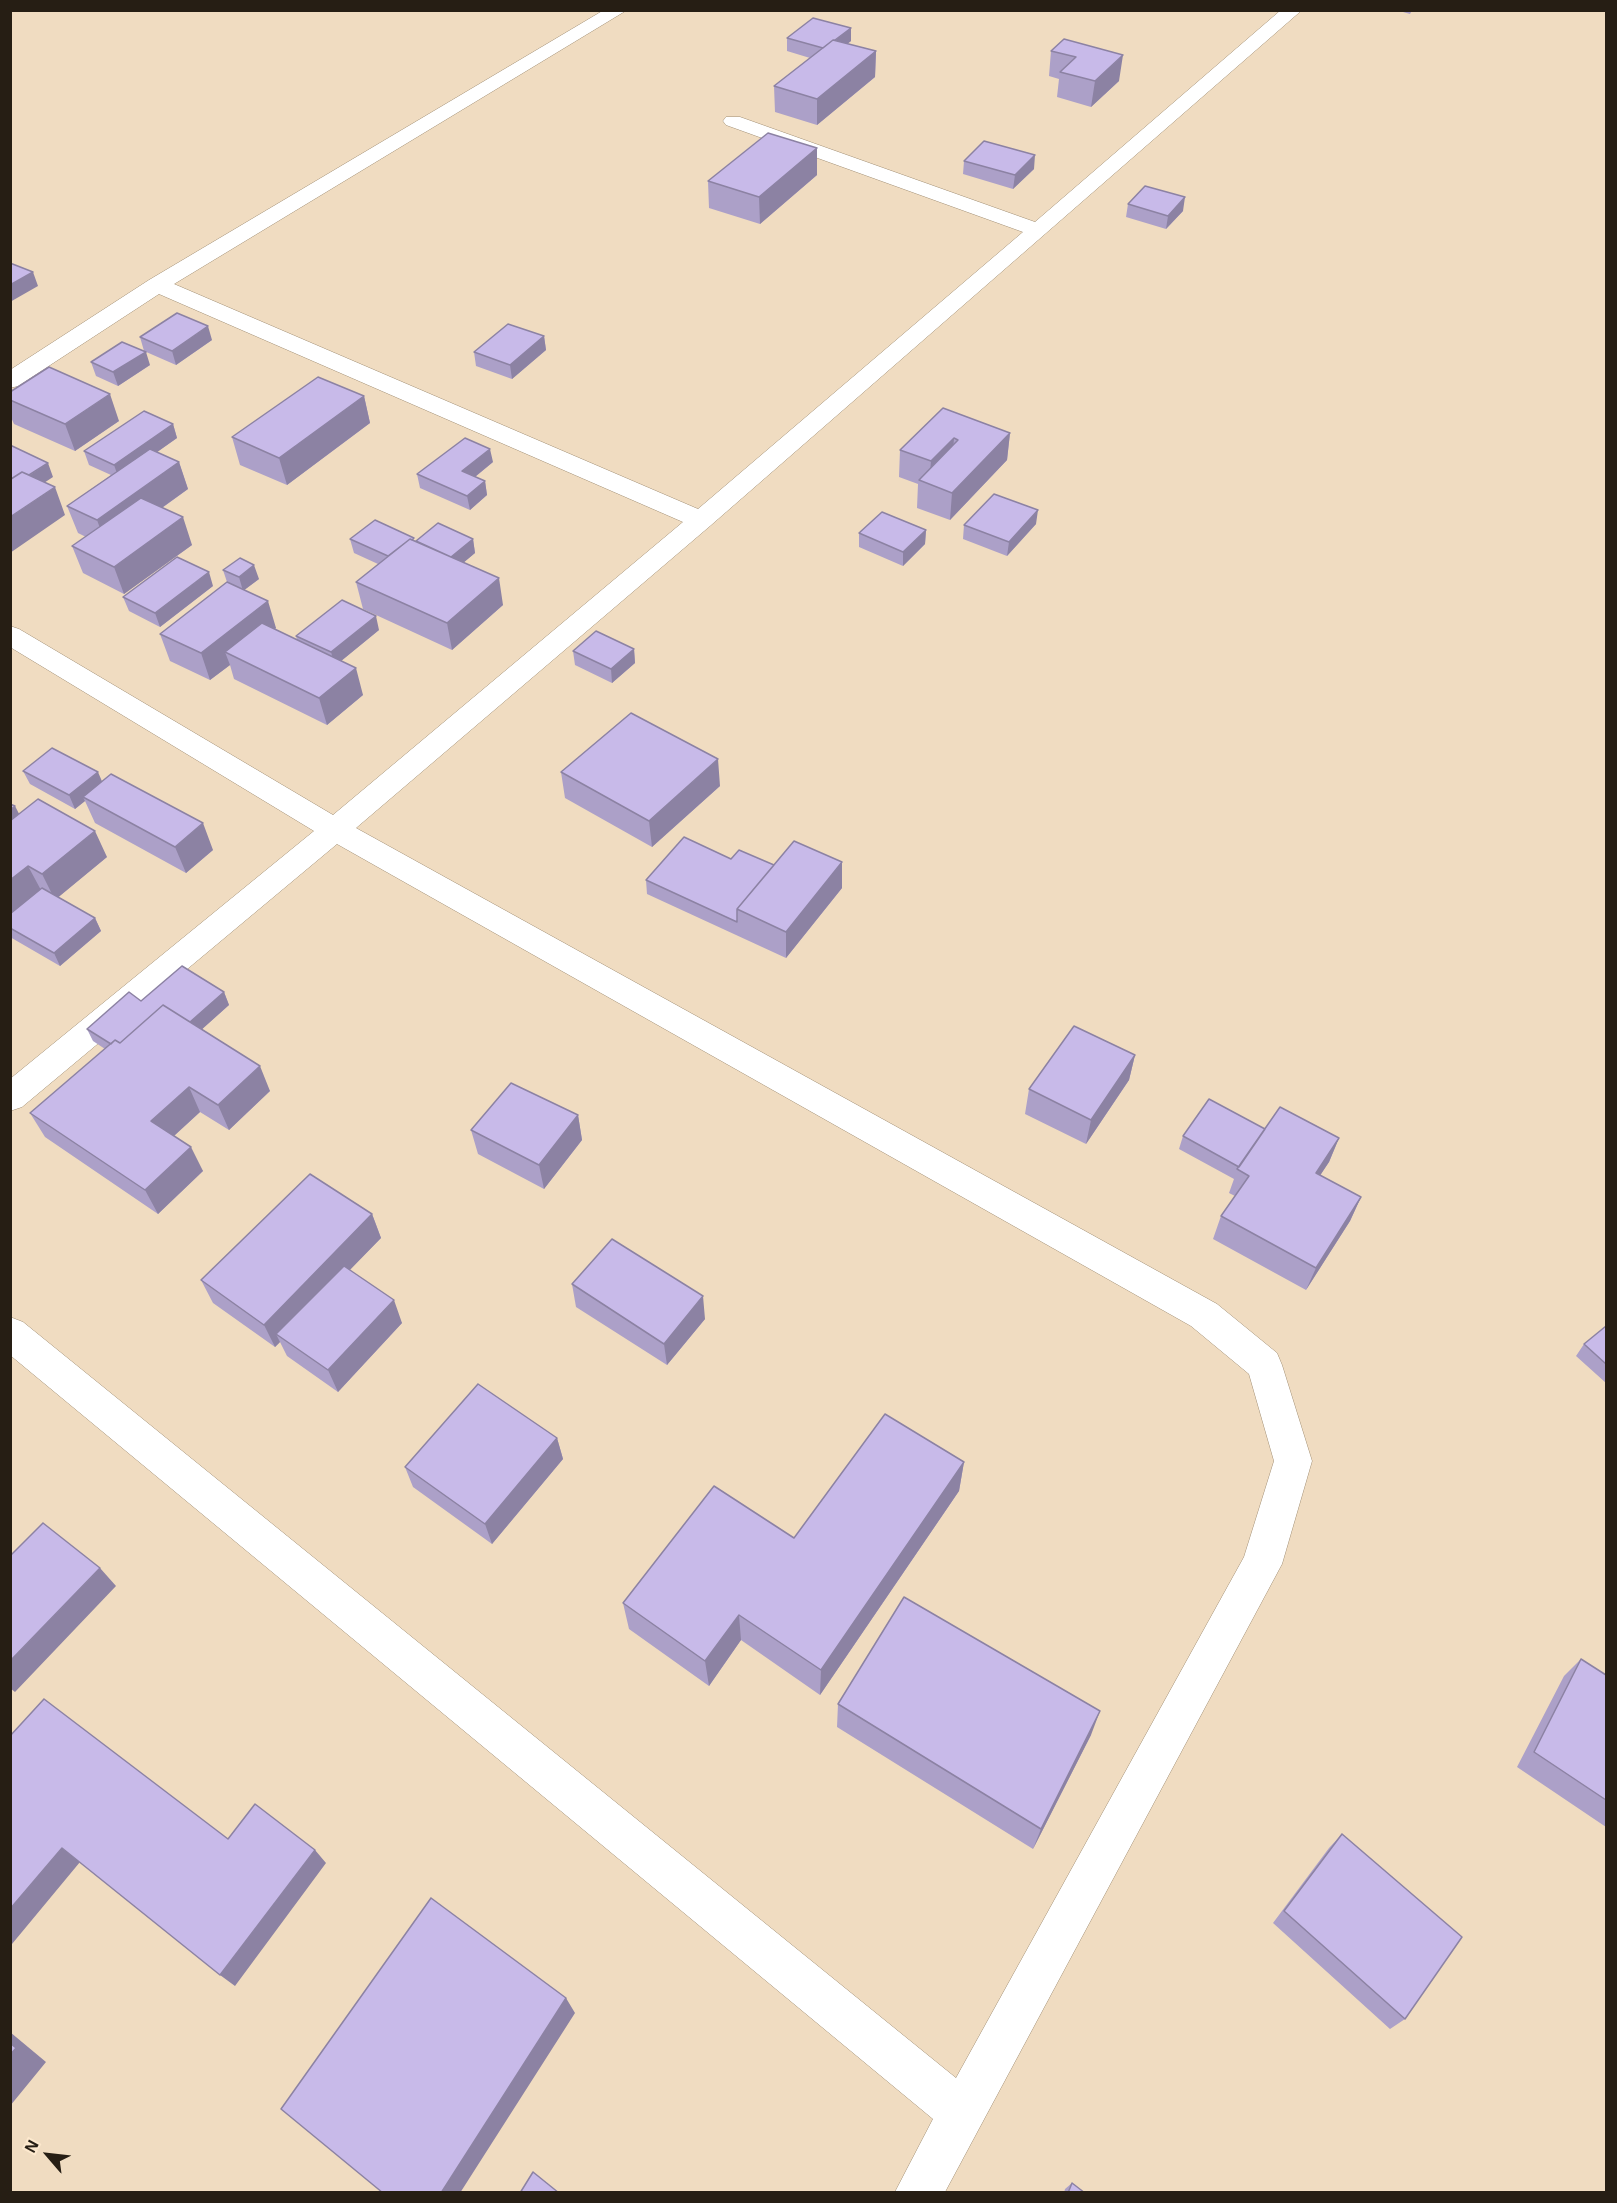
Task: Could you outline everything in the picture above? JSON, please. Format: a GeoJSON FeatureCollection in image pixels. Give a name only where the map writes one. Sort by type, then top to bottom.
{"type":"FeatureCollection","features":[{"type":"Feature","properties":{"kind":"street"},"geometry":{"type":"LineString","coordinates":[[10,381],[157,285],[618,10]]}},
{"type":"Feature","properties":{"kind":"street"},"geometry":{"type":"LineString","coordinates":[[10,1098],[335,830],[701,520],[1293,10]]}},
{"type":"Feature","properties":{"kind":"street"},"geometry":{"type":"LineString","coordinates":[[733,121],[1038,230]]}},
{"type":"Feature","properties":{"kind":"street"},"geometry":{"type":"LineString","coordinates":[[157,285],[701,520]]}},
{"type":"Feature","properties":{"kind":"street"},"geometry":{"type":"LineString","coordinates":[[10,635],[335,830],[1204,1314],[1264,1365],[1293,1461],[1262,1564],[919,2193]]}},
{"type":"Feature","properties":{"kind":"street"},"geometry":{"type":"LineString","coordinates":[[10,1333],[963,2114]]}},
{"type":"Feature","properties":{"kind":"building"},"geometry":{"type":"Polygon","coordinates":[[[813,18],[851,28],[823,48],[787,38],[813,18]]]}},
{"type":"Feature","properties":{"kind":"building"},"geometry":{"type":"Polygon","coordinates":[[[1064,39],[1123,55],[1095,81],[1060,72],[1076,57],[1051,51],[1064,39]]]}},
{"type":"Feature","properties":{"kind":"building"},"geometry":{"type":"Polygon","coordinates":[[[833,40],[876,51],[817,99],[774,86],[833,40]]]}},
{"type":"Feature","properties":{"kind":"building"},"geometry":{"type":"Polygon","coordinates":[[[768,133],[817,148],[759,197],[708,181],[768,133]]]}},
{"type":"Feature","properties":{"kind":"building"},"geometry":{"type":"Polygon","coordinates":[[[984,141],[1035,155],[1015,175],[964,161],[984,141]]]}},
{"type":"Feature","properties":{"kind":"building"},"geometry":{"type":"Polygon","coordinates":[[[1145,186],[1185,197],[1168,216],[1128,204],[1145,186]]]}},
{"type":"Feature","properties":{"kind":"building"},"geometry":{"type":"Polygon","coordinates":[[[10,263],[33,272],[10,285],[10,263]]]}},
{"type":"Feature","properties":{"kind":"building"},"geometry":{"type":"Polygon","coordinates":[[[177,313],[208,326],[172,351],[140,337],[177,313]]]}},
{"type":"Feature","properties":{"kind":"building"},"geometry":{"type":"Polygon","coordinates":[[[508,324],[544,336],[510,365],[474,352],[508,324]]]}},
{"type":"Feature","properties":{"kind":"building"},"geometry":{"type":"Polygon","coordinates":[[[122,342],[146,352],[113,372],[91,362],[122,342]]]}},
{"type":"Feature","properties":{"kind":"building"},"geometry":{"type":"Polygon","coordinates":[[[49,367],[110,394],[65,424],[10,400],[10,392],[49,367]]]}},
{"type":"Feature","properties":{"kind":"building"},"geometry":{"type":"Polygon","coordinates":[[[318,377],[364,396],[279,458],[232,437],[318,377]]]}},
{"type":"Feature","properties":{"kind":"building"},"geometry":{"type":"Polygon","coordinates":[[[943,408],[1010,433],[952,493],[919,480],[958,440],[954,438],[931,461],[900,450],[943,408]]]}},
{"type":"Feature","properties":{"kind":"building"},"geometry":{"type":"Polygon","coordinates":[[[144,411],[173,424],[114,465],[84,451],[144,411]]]}},
{"type":"Feature","properties":{"kind":"building"},"geometry":{"type":"Polygon","coordinates":[[[465,438],[490,449],[462,471],[485,481],[467,496],[417,474],[465,438]]]}},
{"type":"Feature","properties":{"kind":"building"},"geometry":{"type":"Polygon","coordinates":[[[10,445],[48,463],[29,475],[22,472],[11,479],[10,445]]]}},
{"type":"Feature","properties":{"kind":"building"},"geometry":{"type":"Polygon","coordinates":[[[150,449],[179,462],[97,520],[67,506],[150,449]]]}},
{"type":"Feature","properties":{"kind":"building"},"geometry":{"type":"Polygon","coordinates":[[[22,472],[55,487],[10,517],[10,480],[22,472]]]}},
{"type":"Feature","properties":{"kind":"building"},"geometry":{"type":"Polygon","coordinates":[[[994,494],[1038,510],[1009,542],[964,525],[994,494]]]}},
{"type":"Feature","properties":{"kind":"building"},"geometry":{"type":"Polygon","coordinates":[[[141,498],[183,517],[114,567],[72,546],[141,498]]]}},
{"type":"Feature","properties":{"kind":"building"},"geometry":{"type":"Polygon","coordinates":[[[882,512],[926,530],[903,552],[859,533],[882,512]]]}},
{"type":"Feature","properties":{"kind":"building"},"geometry":{"type":"Polygon","coordinates":[[[375,520],[414,538],[388,556],[350,539],[375,520]]]}},
{"type":"Feature","properties":{"kind":"building"},"geometry":{"type":"Polygon","coordinates":[[[438,523],[473,539],[451,557],[416,541],[438,523]]]}},
{"type":"Feature","properties":{"kind":"building"},"geometry":{"type":"Polygon","coordinates":[[[410,539],[499,578],[447,623],[356,582],[410,539]]]}},
{"type":"Feature","properties":{"kind":"building"},"geometry":{"type":"Polygon","coordinates":[[[177,557],[209,572],[155,613],[123,597],[177,557]]]}},
{"type":"Feature","properties":{"kind":"building"},"geometry":{"type":"Polygon","coordinates":[[[240,558],[254,565],[239,577],[223,570],[240,558]]]}},
{"type":"Feature","properties":{"kind":"building"},"geometry":{"type":"Polygon","coordinates":[[[227,582],[268,601],[201,653],[160,634],[227,582]]]}},
{"type":"Feature","properties":{"kind":"building"},"geometry":{"type":"Polygon","coordinates":[[[342,600],[376,616],[331,652],[296,636],[342,600]]]}},
{"type":"Feature","properties":{"kind":"building"},"geometry":{"type":"Polygon","coordinates":[[[262,623],[356,668],[319,698],[225,652],[262,623]]]}},
{"type":"Feature","properties":{"kind":"building"},"geometry":{"type":"Polygon","coordinates":[[[596,631],[634,649],[611,669],[573,651],[596,631]]]}},
{"type":"Feature","properties":{"kind":"building"},"geometry":{"type":"Polygon","coordinates":[[[631,713],[718,759],[649,821],[561,772],[631,713]]]}},
{"type":"Feature","properties":{"kind":"building"},"geometry":{"type":"Polygon","coordinates":[[[52,748],[98,772],[69,795],[23,771],[52,748]]]}},
{"type":"Feature","properties":{"kind":"building"},"geometry":{"type":"Polygon","coordinates":[[[111,774],[203,823],[175,847],[83,797],[111,774]]]}},
{"type":"Feature","properties":{"kind":"building"},"geometry":{"type":"Polygon","coordinates":[[[38,799],[95,831],[42,874],[28,866],[10,880],[10,821],[38,799]]]}},
{"type":"Feature","properties":{"kind":"building"},"geometry":{"type":"Polygon","coordinates":[[[684,837],[731,859],[739,850],[774,865],[737,909],[737,922],[646,880],[684,837]]]}},
{"type":"Feature","properties":{"kind":"building"},"geometry":{"type":"Polygon","coordinates":[[[794,841],[842,862],[786,932],[737,909],[794,841]]]}},
{"type":"Feature","properties":{"kind":"building"},"geometry":{"type":"Polygon","coordinates":[[[42,888],[95,918],[54,953],[10,928],[10,914],[42,888]]]}},
{"type":"Feature","properties":{"kind":"building"},"geometry":{"type":"Polygon","coordinates":[[[182,966],[224,992],[190,1022],[163,1005],[120,1043],[115,1040],[111,1044],[87,1029],[129,992],[141,1001],[182,966]]]}},
{"type":"Feature","properties":{"kind":"building"},"geometry":{"type":"Polygon","coordinates":[[[163,1005],[260,1066],[218,1105],[189,1087],[151,1121],[191,1147],[145,1190],[30,1113],[115,1040],[120,1043],[163,1005]]]}},
{"type":"Feature","properties":{"kind":"building"},"geometry":{"type":"Polygon","coordinates":[[[1074,1026],[1135,1055],[1091,1120],[1029,1089],[1074,1026]]]}},
{"type":"Feature","properties":{"kind":"building"},"geometry":{"type":"Polygon","coordinates":[[[511,1083],[578,1115],[539,1165],[471,1130],[511,1083]]]}},
{"type":"Feature","properties":{"kind":"building"},"geometry":{"type":"Polygon","coordinates":[[[1209,1099],[1265,1129],[1239,1167],[1183,1136],[1209,1099]]]}},
{"type":"Feature","properties":{"kind":"building"},"geometry":{"type":"Polygon","coordinates":[[[1280,1107],[1339,1138],[1316,1173],[1361,1197],[1316,1268],[1221,1216],[1249,1176],[1237,1169],[1280,1107]]]}},
{"type":"Feature","properties":{"kind":"building"},"geometry":{"type":"Polygon","coordinates":[[[310,1174],[372,1214],[264,1325],[201,1280],[310,1174]]]}},
{"type":"Feature","properties":{"kind":"building"},"geometry":{"type":"Polygon","coordinates":[[[612,1239],[703,1296],[664,1344],[572,1284],[612,1239]]]}},
{"type":"Feature","properties":{"kind":"building"},"geometry":{"type":"Polygon","coordinates":[[[344,1266],[394,1300],[328,1370],[276,1334],[344,1266]]]}},
{"type":"Feature","properties":{"kind":"building"},"geometry":{"type":"Polygon","coordinates":[[[1606,1326],[1606,1364],[1584,1344],[1606,1326]]]}},
{"type":"Feature","properties":{"kind":"building"},"geometry":{"type":"Polygon","coordinates":[[[478,1384],[557,1438],[485,1524],[405,1467],[478,1384]]]}},
{"type":"Feature","properties":{"kind":"building"},"geometry":{"type":"Polygon","coordinates":[[[885,1414],[964,1462],[821,1670],[739,1615],[705,1661],[623,1603],[714,1486],[794,1538],[885,1414]]]}},
{"type":"Feature","properties":{"kind":"building"},"geometry":{"type":"Polygon","coordinates":[[[43,1523],[100,1568],[10,1661],[10,1556],[43,1523]]]}},
{"type":"Feature","properties":{"kind":"building"},"geometry":{"type":"Polygon","coordinates":[[[904,1597],[1100,1711],[1041,1829],[838,1704],[904,1597]]]}},
{"type":"Feature","properties":{"kind":"building"},"geometry":{"type":"Polygon","coordinates":[[[1581,1659],[1606,1675],[1606,1800],[1534,1752],[1581,1659]]]}},
{"type":"Feature","properties":{"kind":"building"},"geometry":{"type":"Polygon","coordinates":[[[44,1699],[228,1839],[255,1804],[315,1850],[220,1975],[62,1848],[10,1909],[10,1736],[44,1699]]]}},
{"type":"Feature","properties":{"kind":"building"},"geometry":{"type":"Polygon","coordinates":[[[1342,1834],[1462,1937],[1405,2019],[1284,1911],[1342,1834]]]}},
{"type":"Feature","properties":{"kind":"building"},"geometry":{"type":"Polygon","coordinates":[[[431,1898],[566,1998],[441,2193],[383,2193],[281,2109],[431,1898]]]}},
{"type":"Feature","properties":{"kind":"building"},"geometry":{"type":"Polygon","coordinates":[[[10,2043],[16,2048],[10,2055],[10,2043]]]}},
{"type":"Feature","properties":{"kind":"building"},"geometry":{"type":"Polygon","coordinates":[[[533,2172],[559,2193],[520,2193],[533,2172]]]}},
{"type":"Feature","properties":{"kind":"building"},"geometry":{"type":"Polygon","coordinates":[[[1072,2183],[1085,2193],[1068,2193],[1072,2183]]]}}]}
